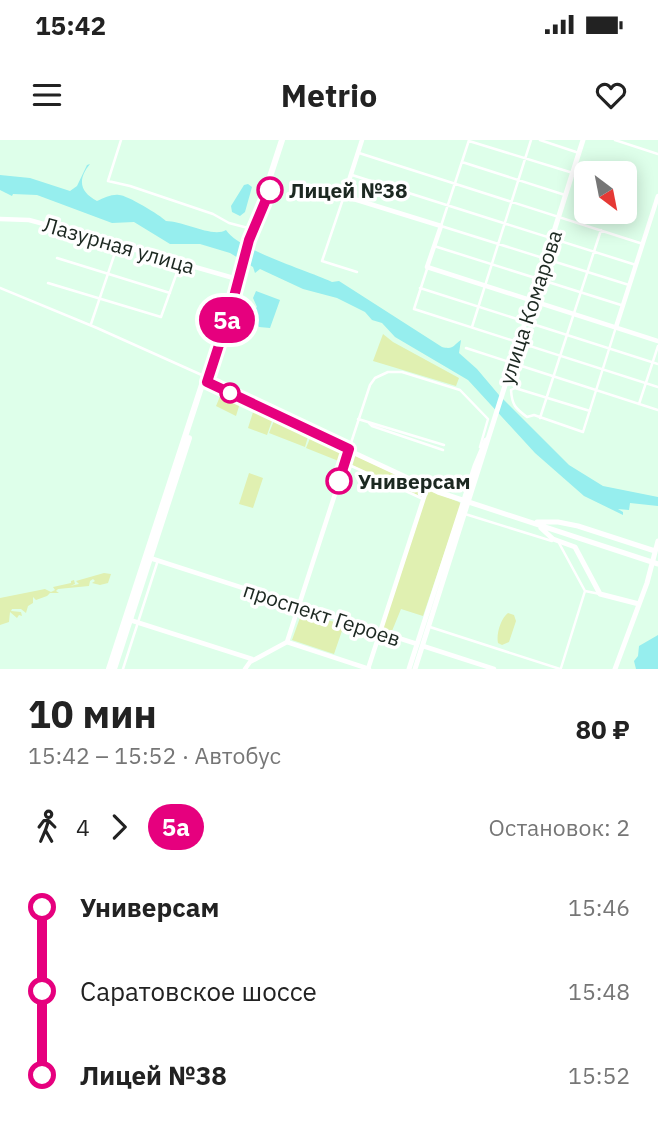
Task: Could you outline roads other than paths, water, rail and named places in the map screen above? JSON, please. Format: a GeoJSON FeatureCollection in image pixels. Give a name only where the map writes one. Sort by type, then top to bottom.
{"type":"FeatureCollection","features":[{"type":"Feature","properties":{"kind":"main road"},"geometry":{"type":"LineString","coordinates":[[249,240],[284,140]]}},
{"type":"Feature","properties":{"kind":"main road","name":"улица Комарова"},"geometry":{"type":"LineString","coordinates":[[494,421],[583,140]]}},
{"type":"Feature","properties":{"kind":"main road"},"geometry":{"type":"LineString","coordinates":[[112,669],[131,621],[141,578],[252,229],[263,203]]}},
{"type":"Feature","properties":{"kind":"main road"},"geometry":{"type":"LineString","coordinates":[[205,381],[349,450],[466,501],[524,521],[561,529],[596,531],[655,551]]}},
{"type":"Feature","properties":{"kind":"main road"},"geometry":{"type":"LineString","coordinates":[[459,524],[465,514],[477,459],[494,421]]}},
{"type":"Feature","properties":{"kind":"main road"},"geometry":{"type":"LineString","coordinates":[[413,667],[494,421]]}},
{"type":"Feature","properties":{"kind":"main road"},"geometry":{"type":"LineString","coordinates":[[466,501],[658,562]]}},
{"type":"Feature","properties":{"kind":"main road"},"geometry":{"type":"LineString","coordinates":[[524,521],[577,549],[600,594],[639,604]]}},
{"type":"Feature","properties":{"kind":"main road"},"geometry":{"type":"LineString","coordinates":[[559,540],[555,537],[561,529]]}},
{"type":"Feature","properties":{"kind":"main road"},"geometry":{"type":"LineString","coordinates":[[141,578],[154,559],[154,538]]}},
{"type":"Feature","properties":{"kind":"main road"},"geometry":{"type":"LineString","coordinates":[[615,669],[658,541]]}},
{"type":"Feature","properties":{"kind":"street"},"geometry":{"type":"LineString","coordinates":[[121,140],[108,181],[130,186],[252,229]]}},
{"type":"Feature","properties":{"kind":"street"},"geometry":{"type":"LineString","coordinates":[[357,272],[322,261],[362,140]]}},
{"type":"Feature","properties":{"kind":"street"},"geometry":{"type":"LineString","coordinates":[[573,173],[469,140],[414,309],[658,387]]}},
{"type":"Feature","properties":{"kind":"street"},"geometry":{"type":"LineString","coordinates":[[472,328],[531,140]]}},
{"type":"Feature","properties":{"kind":"street"},"geometry":{"type":"LineString","coordinates":[[540,140],[579,153]]}},
{"type":"Feature","properties":{"kind":"street"},"geometry":{"type":"LineString","coordinates":[[615,140],[629,142],[658,154]]}},
{"type":"Feature","properties":{"kind":"street"},"geometry":{"type":"LineString","coordinates":[[358,152],[643,244]]}},
{"type":"Feature","properties":{"kind":"street"},"geometry":{"type":"LineString","coordinates":[[462,162],[566,195]]}},
{"type":"Feature","properties":{"kind":"street"},"geometry":{"type":"LineString","coordinates":[[351,175],[636,265]]}},
{"type":"Feature","properties":{"kind":"street"},"geometry":{"type":"LineString","coordinates":[[344,196],[630,285]]}},
{"type":"Feature","properties":{"kind":"street"},"geometry":{"type":"LineString","coordinates":[[590,411],[515,388],[511,390],[514,408],[527,417],[534,415],[583,432],[590,411],[603,369],[617,327],[658,196]]}},
{"type":"Feature","properties":{"kind":"street","name":"Лазурная улица"},"geometry":{"type":"LineString","coordinates":[[0,219],[29,220],[237,279]]}},
{"type":"Feature","properties":{"kind":"street"},"geometry":{"type":"LineString","coordinates":[[540,418],[601,230]]}},
{"type":"Feature","properties":{"kind":"street"},"geometry":{"type":"LineString","coordinates":[[91,325],[118,244]]}},
{"type":"Feature","properties":{"kind":"street"},"geometry":{"type":"LineString","coordinates":[[434,246],[623,306]]}},
{"type":"Feature","properties":{"kind":"street"},"geometry":{"type":"LineString","coordinates":[[57,258],[170,293]]}},
{"type":"Feature","properties":{"kind":"street"},"geometry":{"type":"LineString","coordinates":[[48,283],[162,317],[180,263]]}},
{"type":"Feature","properties":{"kind":"street"},"geometry":{"type":"LineString","coordinates":[[427,267],[658,341]]}},
{"type":"Feature","properties":{"kind":"street"},"geometry":{"type":"LineString","coordinates":[[0,288],[91,325],[205,381]]}},
{"type":"Feature","properties":{"kind":"street"},"geometry":{"type":"LineString","coordinates":[[421,288],[658,364]]}},
{"type":"Feature","properties":{"kind":"street"},"geometry":{"type":"LineString","coordinates":[[639,404],[658,346]]}},
{"type":"Feature","properties":{"kind":"street"},"geometry":{"type":"LineString","coordinates":[[466,348],[658,410]]}},
{"type":"Feature","properties":{"kind":"street"},"geometry":{"type":"LineString","coordinates":[[287,642],[366,393],[376,378],[388,372],[402,372],[464,393],[488,419],[477,459]]}},
{"type":"Feature","properties":{"kind":"street"},"geometry":{"type":"LineString","coordinates":[[358,419],[443,447]]}},
{"type":"Feature","properties":{"kind":"street"},"geometry":{"type":"LineString","coordinates":[[345,463],[423,499]]}},
{"type":"Feature","properties":{"kind":"street"},"geometry":{"type":"LineString","coordinates":[[246,667],[254,659],[287,642],[369,669],[428,486]]}},
{"type":"Feature","properties":{"kind":"street"},"geometry":{"type":"LineString","coordinates":[[428,622],[560,669],[585,591],[561,544],[465,514]]}},
{"type":"Feature","properties":{"kind":"street"},"geometry":{"type":"LineString","coordinates":[[123,669],[131,621],[154,559]]}},
{"type":"Feature","properties":{"kind":"street","name":"проспект Героев"},"geometry":{"type":"LineString","coordinates":[[154,559],[494,669]]}},
{"type":"Feature","properties":{"kind":"street"},"geometry":{"type":"LineString","coordinates":[[585,591],[600,594]]}},
{"type":"Feature","properties":{"kind":"street"},"geometry":{"type":"LineString","coordinates":[[131,621],[254,659]]}},
{"type":"Feature","properties":{"kind":"street"},"geometry":{"type":"LineString","coordinates":[[245,658],[246,667]]}},
{"type":"Feature","properties":{"kind":"water"},"geometry":{"type":"Polygon","coordinates":[[[90,164],[83,175],[82,185],[87,194],[97,201],[119,195],[166,221],[206,231],[226,230],[259,253],[332,282],[339,281],[442,347],[451,347],[461,340],[459,353],[569,465],[603,486],[658,497],[658,506],[630,503],[629,510],[618,509],[623,515],[584,496],[535,453],[468,380],[395,337],[382,323],[372,320],[365,312],[337,298],[303,289],[260,269],[255,273],[253,267],[230,253],[200,244],[170,244],[134,222],[112,223],[37,195],[12,196],[0,190],[0,175],[30,178],[70,191],[77,186],[87,165],[90,164]]]}},
{"type":"Feature","properties":{"kind":"water"},"geometry":{"type":"Polygon","coordinates":[[[244,185],[252,187],[245,212],[240,216],[232,212],[231,206],[244,185]]]}},
{"type":"Feature","properties":{"kind":"water"},"geometry":{"type":"Polygon","coordinates":[[[256,291],[280,300],[270,328],[259,327],[251,313],[257,307],[253,298],[256,291]]]}},
{"type":"Feature","properties":{"kind":"water"},"geometry":{"type":"Polygon","coordinates":[[[658,635],[658,669],[636,669],[634,661],[638,656],[639,646],[658,635]]]}},
{"type":"Feature","properties":{"kind":"place","name":"Лицей №38"},"geometry":{"type":"Point","coordinates":[270,190]}},
{"type":"Feature","properties":{"kind":"place","name":"Универсам"},"geometry":{"type":"Point","coordinates":[339,481]}}]}
